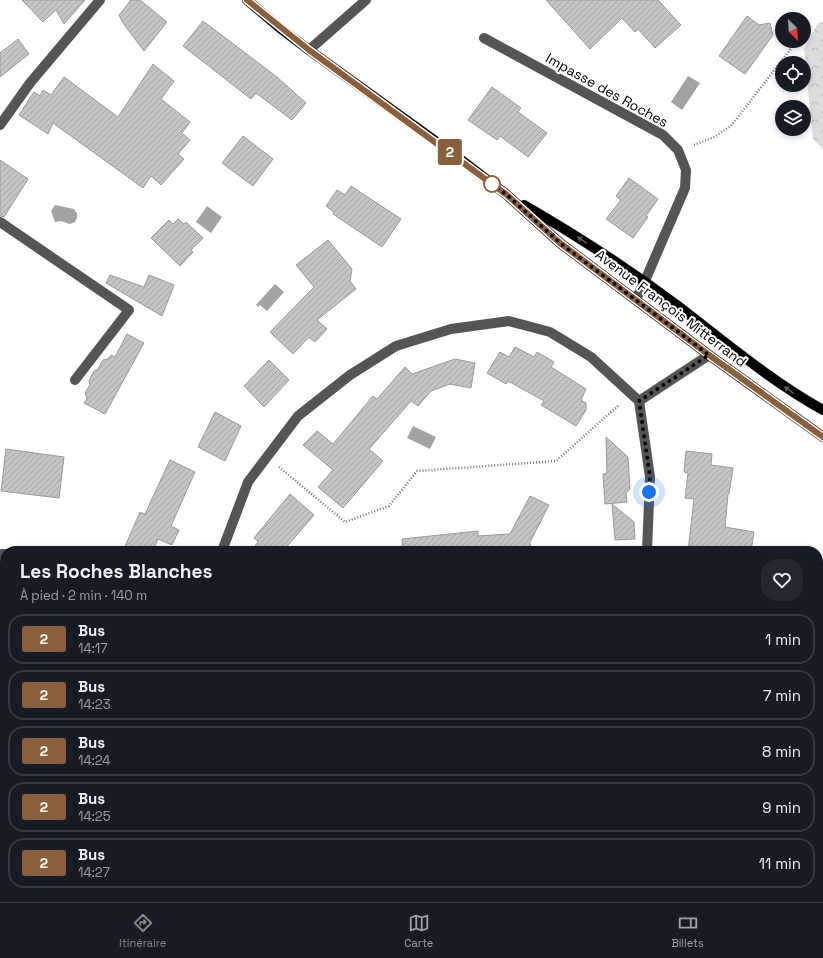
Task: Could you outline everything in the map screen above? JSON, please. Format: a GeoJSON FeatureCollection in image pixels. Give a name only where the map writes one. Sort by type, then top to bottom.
{"type":"FeatureCollection","features":[{"type":"Feature","properties":{"kind":"main road","name":"Avenue François Mitterrand"},"geometry":{"type":"LineString","coordinates":[[247,0],[309,50],[507,195],[560,243],[636,298],[709,355],[823,437]]}},
{"type":"Feature","properties":{"kind":"main road","name":"Avenue François Mitterrand"},"geometry":{"type":"LineString","coordinates":[[507,195],[565,228],[676,304],[793,393],[823,410]]}},
{"type":"Feature","properties":{"kind":"street"},"geometry":{"type":"LineString","coordinates":[[1,118],[100,0]]}},
{"type":"Feature","properties":{"kind":"street"},"geometry":{"type":"LineString","coordinates":[[309,50],[366,0]]}},
{"type":"Feature","properties":{"kind":"street","name":"Impasse des Roches"},"geometry":{"type":"LineString","coordinates":[[484,38],[663,135],[678,150],[686,170],[685,188],[644,283],[636,298]]}},
{"type":"Feature","properties":{"kind":"street"},"geometry":{"type":"LineString","coordinates":[[0,222],[128,310],[76,380]]}},
{"type":"Feature","properties":{"kind":"street"},"geometry":{"type":"LineString","coordinates":[[224,546],[248,482],[298,416],[350,375],[396,346],[451,329],[509,321],[550,332],[592,357],[639,401],[650,477],[647,546]]}},
{"type":"Feature","properties":{"kind":"street"},"geometry":{"type":"LineString","coordinates":[[639,401],[709,355]]}},
{"type":"Feature","properties":{"kind":"path"},"geometry":{"type":"LineString","coordinates":[[678,150],[714,138],[731,126],[791,48]]}},
{"type":"Feature","properties":{"kind":"path"},"geometry":{"type":"LineString","coordinates":[[267,457],[345,522],[389,506],[417,471],[556,462],[631,394]]}},
{"type":"Feature","properties":{"kind":"green space"},"geometry":{"type":"Polygon","coordinates":[[[823,22],[823,149],[813,139],[811,100],[809,100],[808,92],[811,92],[811,56],[805,56],[804,49],[811,48],[811,36],[818,23],[823,22]]]}},
{"type":"Feature","properties":{"kind":"shaded area"},"geometry":{"type":"Polygon","coordinates":[[[688,76],[700,83],[682,110],[671,102],[688,76]]]}},
{"type":"Feature","properties":{"kind":"shaded area"},"geometry":{"type":"Polygon","coordinates":[[[55,205],[74,209],[77,213],[75,222],[70,224],[61,221],[55,222],[51,211],[55,205]]]}},
{"type":"Feature","properties":{"kind":"shaded area"},"geometry":{"type":"Polygon","coordinates":[[[207,206],[222,217],[211,233],[196,222],[207,206]]]}},
{"type":"Feature","properties":{"kind":"shaded area"},"geometry":{"type":"Polygon","coordinates":[[[275,284],[284,292],[267,311],[260,305],[258,307],[256,305],[275,284]]]}},
{"type":"Feature","properties":{"kind":"shaded area"},"geometry":{"type":"Polygon","coordinates":[[[413,426],[436,437],[430,449],[407,438],[413,426]]]}},
{"type":"Feature","properties":{"kind":"building"},"geometry":{"type":"Polygon","coordinates":[[[22,0],[85,0],[64,24],[56,10],[43,22],[22,0]]]}},
{"type":"Feature","properties":{"kind":"building"},"geometry":{"type":"Polygon","coordinates":[[[131,0],[140,0],[167,22],[144,51],[123,23],[119,15],[131,0]]]}},
{"type":"Feature","properties":{"kind":"building"},"geometry":{"type":"Polygon","coordinates":[[[546,0],[658,0],[681,25],[655,48],[638,29],[635,32],[622,18],[590,49],[546,0]]]}},
{"type":"Feature","properties":{"kind":"building"},"geometry":{"type":"Polygon","coordinates":[[[747,16],[759,25],[770,23],[773,35],[745,74],[719,56],[747,16]]]}},
{"type":"Feature","properties":{"kind":"building"},"geometry":{"type":"Polygon","coordinates":[[[203,21],[277,77],[306,103],[292,120],[256,93],[251,99],[183,46],[203,21]]]}},
{"type":"Feature","properties":{"kind":"building"},"geometry":{"type":"Polygon","coordinates":[[[18,39],[29,54],[0,77],[0,53],[18,39]]]}},
{"type":"Feature","properties":{"kind":"building"},"geometry":{"type":"Polygon","coordinates":[[[153,64],[174,81],[161,99],[190,122],[182,133],[190,140],[178,154],[184,159],[161,185],[151,176],[143,188],[53,123],[48,134],[19,115],[34,92],[40,96],[43,90],[51,95],[64,77],[118,117],[153,64]]]}},
{"type":"Feature","properties":{"kind":"building"},"geometry":{"type":"Polygon","coordinates":[[[492,87],[521,108],[518,112],[547,133],[528,157],[500,136],[497,140],[468,120],[492,87]]]}},
{"type":"Feature","properties":{"kind":"building"},"geometry":{"type":"Polygon","coordinates":[[[243,136],[273,159],[253,186],[222,163],[243,136]]]}},
{"type":"Feature","properties":{"kind":"building"},"geometry":{"type":"Polygon","coordinates":[[[0,160],[28,179],[4,217],[0,216],[0,160]]]}},
{"type":"Feature","properties":{"kind":"building"},"geometry":{"type":"Polygon","coordinates":[[[629,178],[658,199],[646,216],[648,217],[633,238],[606,219],[621,200],[616,196],[629,178]]]}},
{"type":"Feature","properties":{"kind":"building"},"geometry":{"type":"Polygon","coordinates":[[[351,186],[401,219],[382,247],[333,214],[334,212],[326,206],[337,190],[345,195],[351,186]]]}},
{"type":"Feature","properties":{"kind":"building"},"geometry":{"type":"Polygon","coordinates":[[[178,219],[184,224],[186,222],[203,238],[191,250],[193,252],[180,266],[151,238],[169,220],[173,224],[178,219]]]}},
{"type":"Feature","properties":{"kind":"building"},"geometry":{"type":"Polygon","coordinates":[[[328,240],[352,269],[350,281],[356,289],[317,320],[327,329],[315,342],[309,337],[293,354],[270,332],[314,287],[296,265],[328,240]]]}},
{"type":"Feature","properties":{"kind":"building"},"geometry":{"type":"Polygon","coordinates":[[[110,275],[144,287],[149,275],[174,285],[162,316],[106,283],[110,275]]]}},
{"type":"Feature","properties":{"kind":"building"},"geometry":{"type":"Polygon","coordinates":[[[127,334],[144,343],[105,414],[84,403],[87,399],[85,393],[90,385],[89,381],[94,371],[98,369],[103,360],[108,359],[111,355],[115,357],[127,334]]]}},
{"type":"Feature","properties":{"kind":"building"},"geometry":{"type":"Polygon","coordinates":[[[515,347],[534,357],[537,352],[554,362],[551,367],[586,389],[581,400],[586,403],[586,410],[576,426],[541,405],[544,401],[508,381],[506,384],[487,373],[500,352],[509,357],[515,347]]]}},
{"type":"Feature","properties":{"kind":"building"},"geometry":{"type":"Polygon","coordinates":[[[455,359],[475,363],[471,388],[450,384],[431,391],[418,406],[411,401],[369,449],[383,461],[343,508],[318,487],[333,470],[303,445],[317,431],[333,444],[373,396],[377,399],[405,367],[412,374],[455,359]]]}},
{"type":"Feature","properties":{"kind":"building"},"geometry":{"type":"Polygon","coordinates":[[[269,360],[289,380],[264,407],[244,386],[269,360]]]}},
{"type":"Feature","properties":{"kind":"building"},"geometry":{"type":"Polygon","coordinates":[[[215,412],[241,426],[225,461],[198,447],[215,412]]]}},
{"type":"Feature","properties":{"kind":"building"},"geometry":{"type":"Polygon","coordinates":[[[606,437],[628,457],[630,489],[626,493],[627,502],[605,504],[603,474],[607,473],[606,437]]]}},
{"type":"Feature","properties":{"kind":"building"},"geometry":{"type":"Polygon","coordinates":[[[6,449],[64,457],[59,498],[1,491],[6,449]]]}},
{"type":"Feature","properties":{"kind":"building"},"geometry":{"type":"Polygon","coordinates":[[[686,451],[712,454],[711,465],[733,468],[728,494],[725,527],[754,532],[752,546],[689,546],[694,499],[685,498],[688,473],[684,472],[686,451]]]}},
{"type":"Feature","properties":{"kind":"building"},"geometry":{"type":"Polygon","coordinates":[[[170,460],[195,472],[171,526],[179,530],[172,545],[158,539],[155,546],[125,546],[140,512],[145,514],[170,460]]]}},
{"type":"Feature","properties":{"kind":"building"},"geometry":{"type":"Polygon","coordinates":[[[290,494],[314,515],[287,546],[255,546],[258,542],[254,538],[290,494]]]}},
{"type":"Feature","properties":{"kind":"building"},"geometry":{"type":"Polygon","coordinates":[[[530,496],[549,505],[530,542],[530,546],[403,546],[402,539],[478,531],[478,536],[510,534],[530,496]]]}},
{"type":"Feature","properties":{"kind":"building"},"geometry":{"type":"Polygon","coordinates":[[[612,504],[634,522],[635,539],[615,540],[612,504]]]}},
{"type":"Feature","properties":{"kind":"bus line","name":"2"},"geometry":{"type":"LineString","coordinates":[[247,0],[309,50],[507,195],[560,243],[644,304],[709,355],[823,437]]}},
{"type":"Feature","properties":{"kind":"route"},"geometry":{"type":"LineString","coordinates":[[492,184],[507,195],[560,243],[644,304],[709,355],[639,401],[650,477],[649,492]]}}]}
